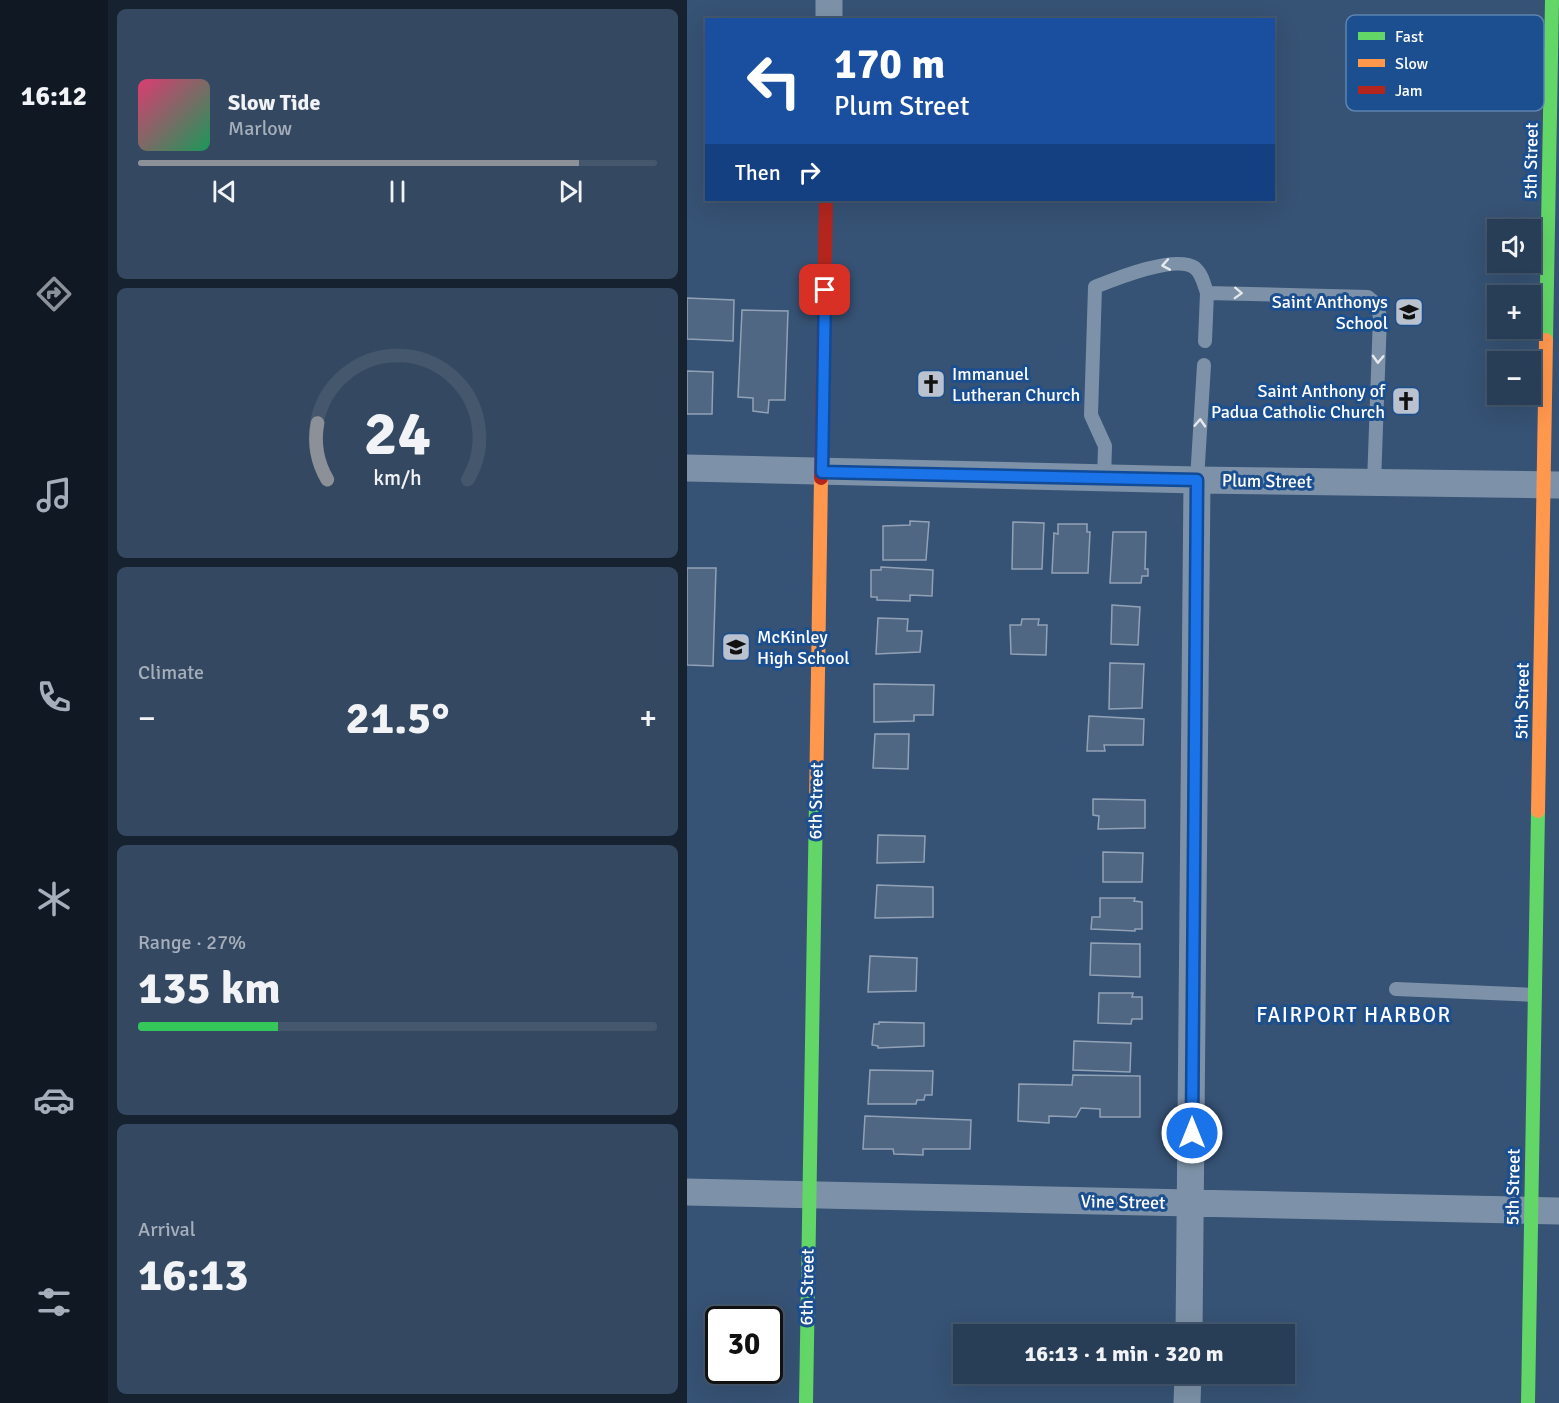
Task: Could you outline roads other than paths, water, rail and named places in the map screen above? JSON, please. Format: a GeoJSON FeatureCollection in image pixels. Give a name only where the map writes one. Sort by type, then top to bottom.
{"type":"FeatureCollection","features":[{"type":"Feature","properties":{"kind":"street"},"geometry":{"type":"LineString","coordinates":[[829,0],[829,18]]}},
{"type":"Feature","properties":{"kind":"street","name":"5th Street"},"geometry":{"type":"LineString","coordinates":[[1528,1403],[1535,995],[1551,485],[1551,0]]}},
{"type":"Feature","properties":{"kind":"street","name":"6th Street"},"geometry":{"type":"LineString","coordinates":[[806,1403],[826,201]]}},
{"type":"Feature","properties":{"kind":"street","name":"Plum Street"},"geometry":{"type":"LineString","coordinates":[[687,468],[1197,480],[1551,485]]}},
{"type":"Feature","properties":{"kind":"street"},"geometry":{"type":"LineString","coordinates":[[1189,1324],[1197,480]]}},
{"type":"Feature","properties":{"kind":"street","name":"Vine Street"},"geometry":{"type":"LineString","coordinates":[[687,1192],[1559,1211]]}},
{"type":"Feature","properties":{"kind":"street"},"geometry":{"type":"LineString","coordinates":[[1187,1403],[1188,1384]]}},
{"type":"Feature","properties":{"kind":"lane"},"geometry":{"type":"LineString","coordinates":[[1104,478],[1105,446],[1091,415],[1095,286],[1138,270],[1180,263],[1194,267],[1202,276],[1207,293],[1205,341]]}},
{"type":"Feature","properties":{"kind":"lane"},"geometry":{"type":"LineString","coordinates":[[1207,293],[1368,297],[1375,303],[1380,316],[1374,483]]}},
{"type":"Feature","properties":{"kind":"lane"},"geometry":{"type":"LineString","coordinates":[[1197,480],[1204,365]]}},
{"type":"Feature","properties":{"kind":"lane"},"geometry":{"type":"LineString","coordinates":[[1396,989],[1535,995]]}},
{"type":"Feature","properties":{"kind":"place","name":"Saint Anthonys School"},"geometry":{"type":"Point","coordinates":[1409,312]}},
{"type":"Feature","properties":{"kind":"place","name":"Immanuel Lutheran Church"},"geometry":{"type":"Point","coordinates":[931,384]}},
{"type":"Feature","properties":{"kind":"place","name":"Saint Anthony of Padua Catholic Church"},"geometry":{"type":"Point","coordinates":[1406,401]}},
{"type":"Feature","properties":{"kind":"place","name":"McKinley High School"},"geometry":{"type":"Point","coordinates":[736,647]}},
{"type":"Feature","properties":{"kind":"district","name":"FAIRPORT HARBOR"},"geometry":{"type":"Point","coordinates":[1354,1015]}}]}
